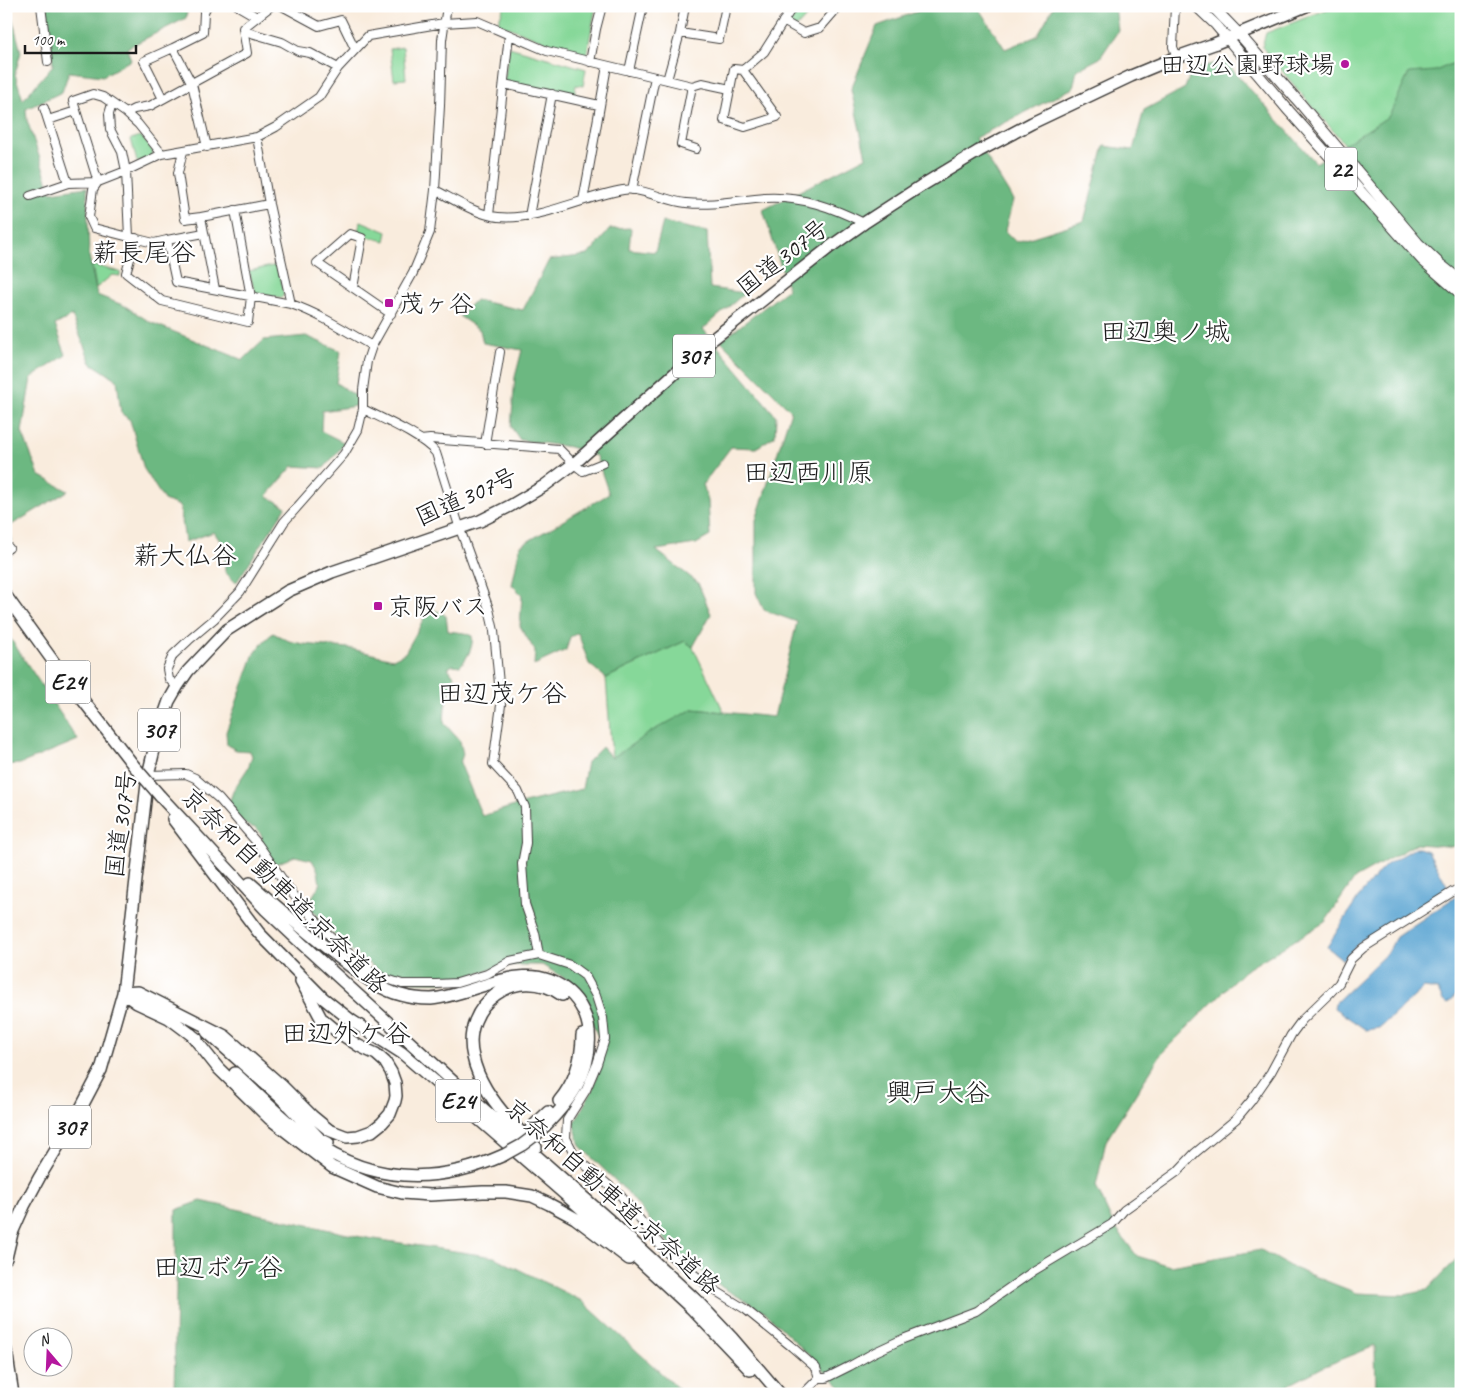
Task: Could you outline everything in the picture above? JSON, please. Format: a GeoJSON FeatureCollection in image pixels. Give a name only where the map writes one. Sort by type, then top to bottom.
{"type":"FeatureCollection","features":[{"type":"Feature","properties":{"kind":"highway","name":"国道307号"},"geometry":{"type":"LineString","coordinates":[[6,1258],[12,1233],[24,1206],[82,1108],[102,1070],[123,993],[148,774],[159,729],[177,687],[188,671],[227,630],[288,591],[332,572],[460,529],[510,506],[544,486],[574,464],[713,339],[864,222],[971,156],[1032,123],[1108,86],[1306,6]]}},
{"type":"Feature","properties":{"kind":"highway","name":"京奈和自動車道;京奈道路"},"geometry":{"type":"LineString","coordinates":[[6,596],[133,768]]}},
{"type":"Feature","properties":{"kind":"highway","name":"京奈和自動車道;京奈道路"},"geometry":{"type":"LineString","coordinates":[[6,604],[54,671],[133,768],[159,798],[266,910],[470,1098],[600,1212],[688,1293],[732,1338],[780,1394]]}},
{"type":"Feature","properties":{"kind":"highway","name":"京奈和自動車道;京奈道路"},"geometry":{"type":"LineString","coordinates":[[159,798],[258,933],[295,970],[336,1009],[402,1053],[615,1238],[691,1308],[771,1394]]}},
{"type":"Feature","properties":{"kind":"highway"},"geometry":{"type":"LineString","coordinates":[[123,993],[137,1003],[169,1018],[192,1034],[301,1133],[325,1150],[348,1162],[393,1174],[424,1176],[446,1174],[482,1166],[515,1141],[535,1131],[558,1113],[581,1080],[589,1056],[588,1021],[578,1003],[563,986],[540,977],[523,976],[431,999],[401,995],[383,989],[363,976],[304,930],[235,871],[176,814]]}},
{"type":"Feature","properties":{"kind":"highway"},"geometry":{"type":"LineString","coordinates":[[123,993],[138,992],[225,1036],[329,1130],[348,1137],[358,1136],[372,1130],[390,1114],[395,1101],[395,1083],[391,1072],[385,1062],[376,1054],[339,1033],[321,1018],[295,970]]}},
{"type":"Feature","properties":{"kind":"highway"},"geometry":{"type":"LineString","coordinates":[[535,1131],[562,1097],[573,1079],[580,1060],[582,1033],[576,1012],[563,996],[554,990],[536,984],[524,984],[506,988],[489,999],[474,1022],[471,1045],[478,1075],[502,1112],[534,1145],[598,1202],[688,1293]]}},
{"type":"Feature","properties":{"kind":"highway"},"geometry":{"type":"LineString","coordinates":[[192,1020],[219,1041],[280,1097],[320,1139],[350,1155],[384,1165],[425,1169],[458,1165],[502,1152]]}},
{"type":"Feature","properties":{"kind":"highway"},"geometry":{"type":"LineString","coordinates":[[192,1034],[218,1068],[270,1119],[332,1167],[377,1187],[402,1193],[430,1195],[506,1192],[532,1196],[575,1218],[691,1308]]}},
{"type":"Feature","properties":{"kind":"highway"},"geometry":{"type":"LineString","coordinates":[[6,1350],[13,1394]]}},
{"type":"Feature","properties":{"kind":"main road","name":"22"},"geometry":{"type":"LineString","coordinates":[[1196,6],[1216,25],[1289,111],[1422,260],[1461,294]]}},
{"type":"Feature","properties":{"kind":"main road","name":"22"},"geometry":{"type":"LineString","coordinates":[[1212,6],[1239,34],[1418,243],[1461,281]]}},
{"type":"Feature","properties":{"kind":"street"},"geometry":{"type":"LineString","coordinates":[[41,6],[48,62]]}},
{"type":"Feature","properties":{"kind":"street"},"geometry":{"type":"LineString","coordinates":[[163,99],[144,61],[202,33],[204,12],[207,6]]}},
{"type":"Feature","properties":{"kind":"street"},"geometry":{"type":"LineString","coordinates":[[238,6],[257,17]]}},
{"type":"Feature","properties":{"kind":"street"},"geometry":{"type":"LineString","coordinates":[[126,113],[134,109],[150,106],[247,53],[243,28],[271,6]]}},
{"type":"Feature","properties":{"kind":"street"},"geometry":{"type":"LineString","coordinates":[[282,6],[319,26],[341,20],[355,49]]}},
{"type":"Feature","properties":{"kind":"street"},"geometry":{"type":"LineString","coordinates":[[177,687],[170,679],[167,669],[173,655],[214,619],[240,592],[284,522],[344,454],[358,430],[363,409],[363,390],[367,361],[372,346],[413,273],[430,232],[435,190],[442,40],[447,6]]}},
{"type":"Feature","properties":{"kind":"street"},"geometry":{"type":"LineString","coordinates":[[590,62],[602,6]]}},
{"type":"Feature","properties":{"kind":"street"},"geometry":{"type":"LineString","coordinates":[[629,71],[642,6]]}},
{"type":"Feature","properties":{"kind":"street"},"geometry":{"type":"LineString","coordinates":[[667,80],[680,33],[685,6]]}},
{"type":"Feature","properties":{"kind":"street"},"geometry":{"type":"LineString","coordinates":[[680,33],[719,40],[726,6]]}},
{"type":"Feature","properties":{"kind":"street"},"geometry":{"type":"LineString","coordinates":[[742,70],[764,52],[793,6]]}},
{"type":"Feature","properties":{"kind":"street"},"geometry":{"type":"LineString","coordinates":[[783,21],[804,33],[820,28],[839,6]]}},
{"type":"Feature","properties":{"kind":"street"},"geometry":{"type":"LineString","coordinates":[[1175,6],[1173,47],[1177,57]]}},
{"type":"Feature","properties":{"kind":"street"},"geometry":{"type":"LineString","coordinates":[[30,196],[68,183],[98,182],[162,154],[257,137],[319,97],[338,68],[368,36],[444,23],[477,21],[547,51],[692,86],[702,83],[730,89]]}},
{"type":"Feature","properties":{"kind":"street"},"geometry":{"type":"LineString","coordinates":[[244,31],[282,42],[298,51],[310,53],[338,68]]}},
{"type":"Feature","properties":{"kind":"street"},"geometry":{"type":"LineString","coordinates":[[489,215],[509,35]]}},
{"type":"Feature","properties":{"kind":"street"},"geometry":{"type":"LineString","coordinates":[[173,48],[192,84],[208,147]]}},
{"type":"Feature","properties":{"kind":"street"},"geometry":{"type":"LineString","coordinates":[[583,200],[607,66]]}},
{"type":"Feature","properties":{"kind":"street"},"geometry":{"type":"LineString","coordinates":[[734,69],[742,70],[777,117],[745,127],[724,120],[734,69]]}},
{"type":"Feature","properties":{"kind":"street"},"geometry":{"type":"LineString","coordinates":[[632,190],[655,77]]}},
{"type":"Feature","properties":{"kind":"street"},"geometry":{"type":"LineString","coordinates":[[504,84],[599,105]]}},
{"type":"Feature","properties":{"kind":"street"},"geometry":{"type":"LineString","coordinates":[[692,86],[680,144],[696,149]]}},
{"type":"Feature","properties":{"kind":"street"},"geometry":{"type":"LineString","coordinates":[[98,182],[72,101],[93,94],[102,97],[126,113],[138,124],[162,154]]}},
{"type":"Feature","properties":{"kind":"street"},"geometry":{"type":"LineString","coordinates":[[529,216],[552,94]]}},
{"type":"Feature","properties":{"kind":"street"},"geometry":{"type":"LineString","coordinates":[[112,104],[108,114],[110,129],[122,152],[126,171],[132,237],[126,273],[162,301],[248,322],[251,297],[235,210]]}},
{"type":"Feature","properties":{"kind":"street"},"geometry":{"type":"LineString","coordinates":[[44,108],[68,183]]}},
{"type":"Feature","properties":{"kind":"street"},"geometry":{"type":"LineString","coordinates":[[48,120],[76,111]]}},
{"type":"Feature","properties":{"kind":"street"},"geometry":{"type":"LineString","coordinates":[[257,137],[269,204],[291,304]]}},
{"type":"Feature","properties":{"kind":"street"},"geometry":{"type":"LineString","coordinates":[[183,151],[178,173],[185,219],[269,204]]}},
{"type":"Feature","properties":{"kind":"street"},"geometry":{"type":"LineString","coordinates":[[98,182],[93,189],[89,217],[94,228],[154,243],[204,233]]}},
{"type":"Feature","properties":{"kind":"street"},"geometry":{"type":"LineString","coordinates":[[435,190],[482,213],[496,217],[529,216],[583,200],[625,190],[637,190],[664,199],[693,204],[789,198],[808,201],[838,210],[864,222]]}},
{"type":"Feature","properties":{"kind":"street"},"geometry":{"type":"LineString","coordinates":[[202,217],[215,289]]}},
{"type":"Feature","properties":{"kind":"street"},"geometry":{"type":"LineString","coordinates":[[353,288],[362,238],[350,234],[317,263],[353,288],[391,314]]}},
{"type":"Feature","properties":{"kind":"street"},"geometry":{"type":"LineString","coordinates":[[167,240],[176,282],[304,308],[329,320],[372,346]]}},
{"type":"Feature","properties":{"kind":"street"},"geometry":{"type":"LineString","coordinates":[[485,444],[500,352]]}},
{"type":"Feature","properties":{"kind":"street"},"geometry":{"type":"LineString","coordinates":[[363,409],[431,446],[436,453],[460,529],[489,609],[494,631],[501,705],[493,764],[518,791],[525,806],[526,843],[522,864],[525,904],[535,933],[539,955]]}},
{"type":"Feature","properties":{"kind":"street"},"geometry":{"type":"LineString","coordinates":[[421,440],[430,439],[559,449],[583,471],[603,463]]}},
{"type":"Feature","properties":{"kind":"street"},"geometry":{"type":"LineString","coordinates":[[148,774],[186,774],[195,778],[219,799],[258,844],[292,893],[327,933],[362,965],[381,977],[402,984],[457,983],[487,974],[510,961],[539,955],[570,965],[585,976],[596,996],[603,1018],[605,1040],[586,1090],[567,1120],[566,1138],[576,1157],[621,1196],[665,1251],[711,1288],[745,1309],[792,1347],[816,1368],[819,1378]]}},
{"type":"Feature","properties":{"kind":"street"},"geometry":{"type":"LineString","coordinates":[[803,1394],[819,1378],[826,1378],[903,1339],[976,1311],[1034,1270],[1112,1224],[1124,1210],[1177,1172],[1195,1153],[1236,1119],[1271,1072],[1296,1028],[1339,983],[1352,959],[1363,948],[1461,888]]}},
{"type":"Feature","properties":{"kind":"green space"},"geometry":{"type":"Polygon","coordinates":[[[6,6],[9,6],[21,52],[15,74],[23,100],[53,65],[47,6],[188,6],[186,18],[127,48],[131,60],[103,76],[69,72],[62,92],[26,109],[27,120],[51,192],[87,187],[89,256],[97,295],[125,306],[150,322],[243,360],[264,340],[306,336],[341,351],[336,383],[356,396],[356,406],[322,411],[321,431],[345,443],[324,468],[293,466],[267,496],[286,507],[236,583],[225,572],[224,547],[214,532],[185,542],[180,506],[164,500],[144,469],[130,420],[121,413],[117,380],[91,363],[72,316],[55,325],[66,355],[31,378],[22,432],[39,475],[68,491],[8,527],[12,540],[6,542],[6,6]]]}},
{"type":"Feature","properties":{"kind":"green space"},"geometry":{"type":"Polygon","coordinates":[[[504,6],[596,6],[586,58],[498,23],[504,6]]]}},
{"type":"Feature","properties":{"kind":"green space"},"geometry":{"type":"Polygon","coordinates":[[[793,6],[816,6],[796,28],[783,21],[793,6]]]}},
{"type":"Feature","properties":{"kind":"green space"},"geometry":{"type":"Polygon","coordinates":[[[933,6],[977,6],[1005,49],[1037,36],[1054,6],[1115,6],[1118,31],[1100,58],[1077,70],[1073,88],[975,138],[1013,200],[1005,231],[1016,242],[1084,221],[1104,146],[1133,150],[1144,110],[1185,88],[1192,69],[1225,61],[1316,163],[1389,116],[1409,73],[1435,71],[1461,60],[1461,847],[1416,844],[1355,878],[1325,922],[1244,971],[1161,1054],[1106,1141],[1096,1186],[1114,1226],[1137,1256],[1170,1266],[1261,1250],[1293,1268],[1357,1293],[1405,1295],[1427,1290],[1455,1261],[1461,1258],[1461,1394],[1376,1394],[1375,1346],[1325,1366],[1287,1386],[1282,1394],[848,1394],[765,1312],[723,1288],[672,1248],[629,1194],[580,1146],[574,1124],[595,1084],[603,1047],[574,984],[542,965],[508,965],[445,982],[416,982],[385,975],[354,953],[333,934],[313,911],[311,899],[320,884],[318,871],[312,860],[295,856],[276,864],[260,850],[262,836],[256,828],[248,826],[237,818],[228,805],[234,789],[248,768],[252,756],[250,751],[236,750],[227,745],[226,732],[253,656],[273,633],[289,641],[348,648],[393,659],[405,653],[423,621],[425,611],[431,610],[446,616],[448,631],[472,636],[471,648],[463,663],[460,666],[453,665],[448,668],[454,676],[445,707],[444,723],[460,741],[463,754],[460,763],[482,816],[524,803],[582,789],[587,762],[602,747],[612,758],[652,731],[693,709],[774,717],[797,622],[764,610],[756,593],[756,520],[791,411],[721,341],[788,289],[763,210],[866,157],[851,89],[877,26],[933,6]]]}},
{"type":"Feature","properties":{"kind":"green space"},"geometry":{"type":"Polygon","coordinates":[[[1336,6],[1461,6],[1461,176],[1380,185],[1262,47],[1266,33],[1336,6]]]}},
{"type":"Feature","properties":{"kind":"green space"},"geometry":{"type":"Polygon","coordinates":[[[403,47],[406,79],[394,80],[390,49],[403,47]]]}},
{"type":"Feature","properties":{"kind":"green space"},"geometry":{"type":"Polygon","coordinates":[[[509,47],[586,69],[583,86],[576,85],[574,99],[504,84],[509,47]]]}},
{"type":"Feature","properties":{"kind":"green space"},"geometry":{"type":"Polygon","coordinates":[[[141,136],[153,151],[152,157],[137,162],[131,139],[141,136]]]}},
{"type":"Feature","properties":{"kind":"green space"},"geometry":{"type":"Polygon","coordinates":[[[361,221],[387,232],[385,241],[357,234],[361,221]]]}},
{"type":"Feature","properties":{"kind":"green space"},"geometry":{"type":"Polygon","coordinates":[[[663,222],[707,232],[710,288],[745,293],[703,329],[776,416],[775,436],[756,448],[731,447],[703,484],[708,501],[710,536],[696,544],[656,550],[698,583],[711,614],[693,647],[685,641],[606,678],[589,664],[578,633],[570,637],[566,650],[534,665],[535,651],[520,626],[522,595],[512,585],[520,546],[609,494],[596,456],[570,447],[520,440],[511,427],[515,377],[522,350],[483,343],[480,330],[459,316],[475,300],[523,310],[549,260],[588,255],[610,229],[631,228],[629,249],[655,252],[663,222]]]}},
{"type":"Feature","properties":{"kind":"green space"},"geometry":{"type":"Polygon","coordinates":[[[92,265],[120,272],[120,276],[112,275],[96,288],[92,265]]]}},
{"type":"Feature","properties":{"kind":"green space"},"geometry":{"type":"Polygon","coordinates":[[[277,265],[284,295],[281,298],[255,293],[249,271],[277,265]]]}},
{"type":"Feature","properties":{"kind":"green space"},"geometry":{"type":"Polygon","coordinates":[[[6,632],[78,740],[20,764],[6,765],[6,632]]]}},
{"type":"Feature","properties":{"kind":"green space"},"geometry":{"type":"Polygon","coordinates":[[[685,641],[693,647],[724,712],[693,709],[612,758],[606,678],[685,641]]]}},
{"type":"Feature","properties":{"kind":"green space"},"geometry":{"type":"Polygon","coordinates":[[[201,1201],[361,1237],[494,1257],[582,1301],[684,1394],[174,1394],[176,1210],[201,1201]]]}},
{"type":"Feature","properties":{"kind":"water"},"geometry":{"type":"Polygon","coordinates":[[[1415,848],[1428,851],[1448,887],[1447,892],[1441,893],[1392,924],[1362,940],[1343,960],[1327,947],[1360,895],[1386,865],[1415,848]]]}},
{"type":"Feature","properties":{"kind":"water"},"geometry":{"type":"Polygon","coordinates":[[[1455,897],[1461,898],[1461,991],[1447,1004],[1443,1001],[1438,990],[1424,988],[1379,1028],[1366,1030],[1334,1008],[1335,1003],[1388,952],[1396,937],[1455,897]]]}},
{"type":"Feature","properties":{"kind":"place","name":"田辺公園野球場"},"geometry":{"type":"Point","coordinates":[1345,64]}},
{"type":"Feature","properties":{"kind":"place","name":"茂ヶ谷"},"geometry":{"type":"Point","coordinates":[389,303]}},
{"type":"Feature","properties":{"kind":"place","name":"京阪バス"},"geometry":{"type":"Point","coordinates":[378,606]}},
{"type":"Feature","properties":{"kind":"district","name":"薪長尾谷"},"geometry":{"type":"Point","coordinates":[144,252]}},
{"type":"Feature","properties":{"kind":"district","name":"田辺奥ノ城"},"geometry":{"type":"Point","coordinates":[1165,331]}},
{"type":"Feature","properties":{"kind":"district","name":"田辺西川原"},"geometry":{"type":"Point","coordinates":[808,472]}},
{"type":"Feature","properties":{"kind":"district","name":"薪大仏谷"},"geometry":{"type":"Point","coordinates":[185,555]}},
{"type":"Feature","properties":{"kind":"district","name":"田辺茂ケ谷"},"geometry":{"type":"Point","coordinates":[502,693]}},
{"type":"Feature","properties":{"kind":"district","name":"田辺外ケ谷"},"geometry":{"type":"Point","coordinates":[346,1033]}},
{"type":"Feature","properties":{"kind":"district","name":"興戸大谷"},"geometry":{"type":"Point","coordinates":[938,1092]}},
{"type":"Feature","properties":{"kind":"district","name":"田辺ボケ谷"},"geometry":{"type":"Point","coordinates":[218,1267]}}]}
